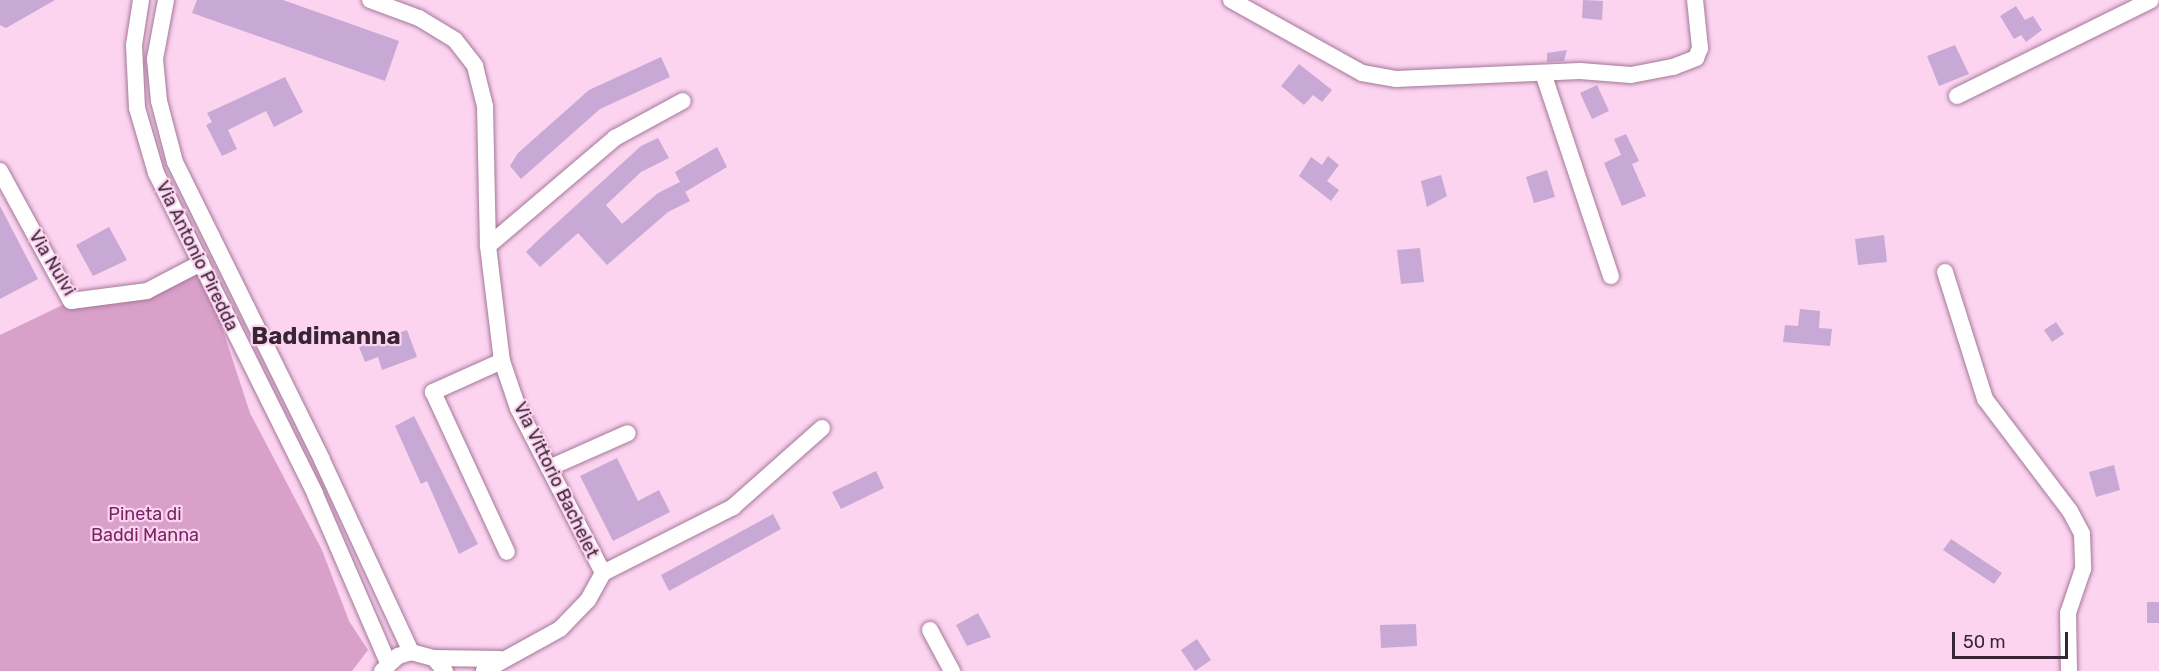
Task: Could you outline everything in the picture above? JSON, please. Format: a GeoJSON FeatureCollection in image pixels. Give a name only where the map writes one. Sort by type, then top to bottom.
{"type":"FeatureCollection","features":[{"type":"Feature","properties":{"kind":"street","name":"Via Antonio Piredda"},"geometry":{"type":"LineString","coordinates":[[141,0],[134,45],[136,108],[156,173],[315,494],[385,667]]}},
{"type":"Feature","properties":{"kind":"street","name":"Via Vittorio Bachelet"},"geometry":{"type":"LineString","coordinates":[[370,0],[419,18],[455,40],[475,66],[485,106],[488,246],[502,362],[518,408],[603,573],[588,600],[560,629],[484,671]]}},
{"type":"Feature","properties":{"kind":"street"},"geometry":{"type":"LineString","coordinates":[[1231,0],[1362,74],[1396,79],[1544,76],[1580,71],[1631,75],[1696,58],[1701,48],[1695,0]]}},
{"type":"Feature","properties":{"kind":"street"},"geometry":{"type":"LineString","coordinates":[[1957,96],[2151,0]]}},
{"type":"Feature","properties":{"kind":"street","name":"Via Antonio Piredda"},"geometry":{"type":"LineString","coordinates":[[166,4],[155,59],[159,101],[175,162],[322,460],[411,652]]}},
{"type":"Feature","properties":{"kind":"street"},"geometry":{"type":"LineString","coordinates":[[1544,76],[1611,276]]}},
{"type":"Feature","properties":{"kind":"street"},"geometry":{"type":"LineString","coordinates":[[488,246],[615,138],[683,101]]}},
{"type":"Feature","properties":{"kind":"street","name":"Via Nulvi"},"geometry":{"type":"LineString","coordinates":[[0,171],[71,301],[147,291],[201,263]]}},
{"type":"Feature","properties":{"kind":"street"},"geometry":{"type":"LineString","coordinates":[[1945,272],[1984,399],[2070,511],[2082,534],[2083,569],[2068,613],[2069,671]]}},
{"type":"Feature","properties":{"kind":"street"},"geometry":{"type":"LineString","coordinates":[[502,362],[433,392],[507,552]]}},
{"type":"Feature","properties":{"kind":"street"},"geometry":{"type":"LineString","coordinates":[[603,573],[725,512],[822,428]]}},
{"type":"Feature","properties":{"kind":"street"},"geometry":{"type":"LineString","coordinates":[[549,468],[628,433]]}},
{"type":"Feature","properties":{"kind":"street"},"geometry":{"type":"LineString","coordinates":[[930,630],[952,671]]}},
{"type":"Feature","properties":{"kind":"street","name":"Via Vittorio Bachelet"},"geometry":{"type":"LineString","coordinates":[[411,652],[434,658],[504,659]]}},
{"type":"Feature","properties":{"kind":"street"},"geometry":{"type":"LineString","coordinates":[[385,667],[411,652]]}},
{"type":"Feature","properties":{"kind":"street"},"geometry":{"type":"LineString","coordinates":[[434,658],[446,671]]}},
{"type":"Feature","properties":{"kind":"green space","name":"Pineta di Baddi Manna"},"geometry":{"type":"Polygon","coordinates":[[[201,263],[250,413],[322,550],[349,621],[368,650],[352,671],[0,671],[0,335],[71,301],[125,295],[201,263]]]}},
{"type":"Feature","properties":{"kind":"building"},"geometry":{"type":"Polygon","coordinates":[[[0,0],[55,0],[6,28],[0,25],[0,0]]]}},
{"type":"Feature","properties":{"kind":"building"},"geometry":{"type":"Polygon","coordinates":[[[197,0],[283,0],[399,41],[385,81],[192,13],[197,0]]]}},
{"type":"Feature","properties":{"kind":"building"},"geometry":{"type":"Polygon","coordinates":[[[1583,0],[1603,1],[1602,20],[1582,18],[1583,0]]]}},
{"type":"Feature","properties":{"kind":"building"},"geometry":{"type":"Polygon","coordinates":[[[2016,6],[2025,20],[2033,16],[2042,30],[2026,42],[2021,35],[2014,39],[2000,16],[2016,6]]]}},
{"type":"Feature","properties":{"kind":"building"},"geometry":{"type":"Polygon","coordinates":[[[1955,45],[1969,74],[1939,86],[1927,56],[1955,45]]]}},
{"type":"Feature","properties":{"kind":"building"},"geometry":{"type":"Polygon","coordinates":[[[1567,50],[1564,61],[1547,62],[1547,53],[1567,50]]]}},
{"type":"Feature","properties":{"kind":"building"},"geometry":{"type":"Polygon","coordinates":[[[661,57],[670,77],[600,109],[521,179],[510,166],[518,153],[589,90],[661,57]]]}},
{"type":"Feature","properties":{"kind":"building"},"geometry":{"type":"Polygon","coordinates":[[[1299,64],[1332,90],[1322,102],[1313,95],[1304,105],[1281,86],[1299,64]]]}},
{"type":"Feature","properties":{"kind":"building"},"geometry":{"type":"Polygon","coordinates":[[[285,77],[303,112],[274,127],[266,111],[228,130],[237,149],[222,156],[206,125],[212,122],[207,113],[285,77]]]}},
{"type":"Feature","properties":{"kind":"building"},"geometry":{"type":"Polygon","coordinates":[[[1597,85],[1609,111],[1592,119],[1580,93],[1597,85]]]}},
{"type":"Feature","properties":{"kind":"building"},"geometry":{"type":"Polygon","coordinates":[[[1626,134],[1639,161],[1632,164],[1646,196],[1622,206],[1604,163],[1621,155],[1614,139],[1626,134]]]}},
{"type":"Feature","properties":{"kind":"building"},"geometry":{"type":"Polygon","coordinates":[[[658,138],[669,158],[641,172],[606,205],[622,224],[658,193],[680,182],[690,201],[668,212],[607,265],[578,233],[540,267],[526,252],[641,146],[658,138]]]}},
{"type":"Feature","properties":{"kind":"building"},"geometry":{"type":"Polygon","coordinates":[[[717,147],[727,167],[685,192],[675,172],[717,147]]]}},
{"type":"Feature","properties":{"kind":"building"},"geometry":{"type":"Polygon","coordinates":[[[1328,156],[1339,165],[1327,181],[1339,190],[1331,201],[1299,176],[1311,157],[1322,165],[1328,156]]]}},
{"type":"Feature","properties":{"kind":"building"},"geometry":{"type":"Polygon","coordinates":[[[1547,170],[1555,197],[1534,203],[1526,177],[1547,170]]]}},
{"type":"Feature","properties":{"kind":"building"},"geometry":{"type":"Polygon","coordinates":[[[1441,175],[1447,196],[1427,207],[1421,181],[1441,175]]]}},
{"type":"Feature","properties":{"kind":"building"},"geometry":{"type":"Polygon","coordinates":[[[0,206],[38,279],[0,299],[0,206]]]}},
{"type":"Feature","properties":{"kind":"building"},"geometry":{"type":"Polygon","coordinates":[[[109,227],[127,260],[93,276],[76,245],[109,227]]]}},
{"type":"Feature","properties":{"kind":"building"},"geometry":{"type":"Polygon","coordinates":[[[1884,235],[1887,262],[1858,265],[1855,239],[1884,235]]]}},
{"type":"Feature","properties":{"kind":"building"},"geometry":{"type":"Polygon","coordinates":[[[1420,248],[1424,282],[1401,284],[1397,250],[1420,248]]]}},
{"type":"Feature","properties":{"kind":"building"},"geometry":{"type":"Polygon","coordinates":[[[1800,309],[1820,311],[1819,328],[1832,329],[1830,346],[1783,342],[1785,325],[1798,326],[1800,309]]]}},
{"type":"Feature","properties":{"kind":"building"},"geometry":{"type":"Polygon","coordinates":[[[2056,322],[2064,334],[2052,342],[2044,330],[2056,322]]]}},
{"type":"Feature","properties":{"kind":"building"},"geometry":{"type":"Polygon","coordinates":[[[407,330],[417,357],[382,370],[378,357],[365,362],[359,347],[407,330]]]}},
{"type":"Feature","properties":{"kind":"building"},"geometry":{"type":"Polygon","coordinates":[[[414,416],[478,544],[459,554],[427,481],[421,484],[395,426],[414,416]]]}},
{"type":"Feature","properties":{"kind":"building"},"geometry":{"type":"Polygon","coordinates":[[[617,458],[638,501],[659,490],[670,512],[613,541],[580,476],[617,458]]]}},
{"type":"Feature","properties":{"kind":"building"},"geometry":{"type":"Polygon","coordinates":[[[2114,465],[2120,490],[2096,497],[2089,472],[2114,465]]]}},
{"type":"Feature","properties":{"kind":"building"},"geometry":{"type":"Polygon","coordinates":[[[876,471],[884,488],[841,509],[832,492],[876,471]]]}},
{"type":"Feature","properties":{"kind":"building"},"geometry":{"type":"Polygon","coordinates":[[[773,514],[781,529],[669,591],[661,575],[773,514]]]}},
{"type":"Feature","properties":{"kind":"building"},"geometry":{"type":"Polygon","coordinates":[[[1951,539],[2002,573],[1994,584],[1943,550],[1951,539]]]}},
{"type":"Feature","properties":{"kind":"building"},"geometry":{"type":"Polygon","coordinates":[[[2147,602],[2159,602],[2159,623],[2147,623],[2147,602]]]}},
{"type":"Feature","properties":{"kind":"building"},"geometry":{"type":"Polygon","coordinates":[[[978,613],[991,637],[967,646],[956,625],[978,613]]]}},
{"type":"Feature","properties":{"kind":"building"},"geometry":{"type":"Polygon","coordinates":[[[1416,624],[1417,646],[1381,648],[1380,625],[1416,624]]]}},
{"type":"Feature","properties":{"kind":"building"},"geometry":{"type":"Polygon","coordinates":[[[1197,639],[1211,660],[1195,671],[1181,650],[1197,639]]]}},
{"type":"Feature","properties":{"kind":"district","name":"Baddimanna"},"geometry":{"type":"Point","coordinates":[326,337]}}]}
